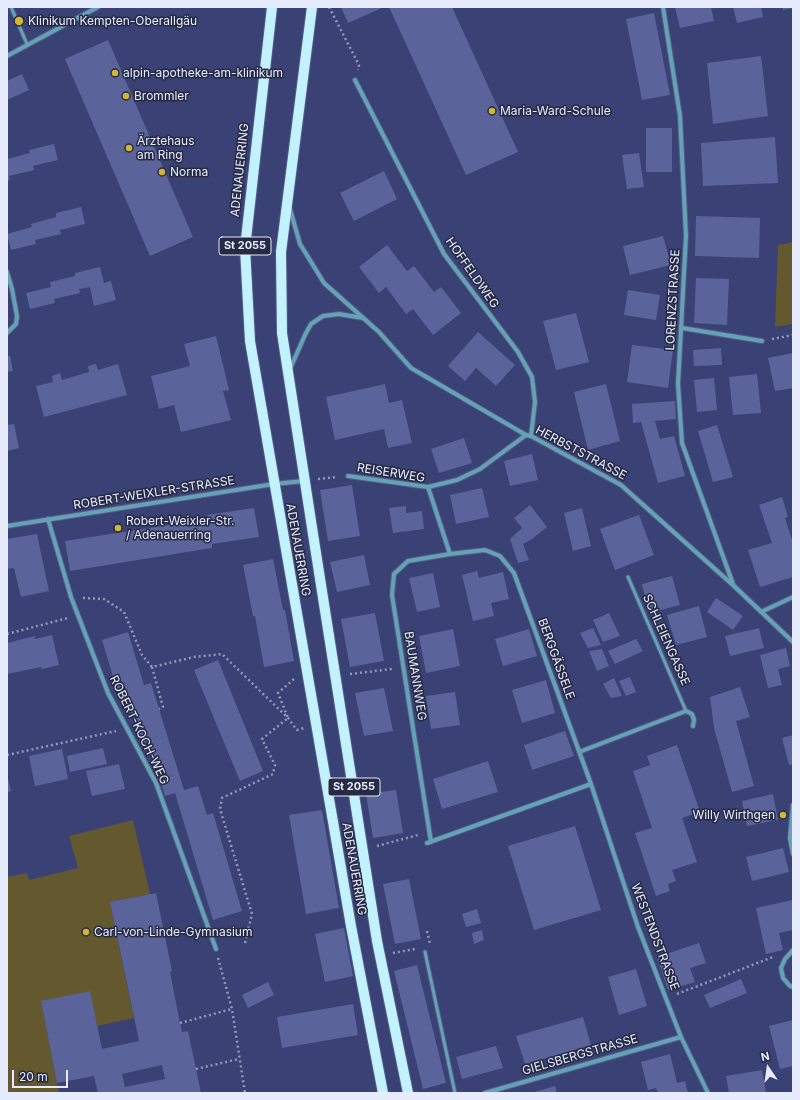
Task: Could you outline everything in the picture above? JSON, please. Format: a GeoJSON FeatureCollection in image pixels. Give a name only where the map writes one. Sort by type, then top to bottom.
{"type":"FeatureCollection","features":[{"type":"Feature","properties":{"kind":"main road","name":"ADENAUERRING"},"geometry":{"type":"LineString","coordinates":[[272,7],[245,248],[250,342],[351,926],[383,1093]]}},
{"type":"Feature","properties":{"kind":"main road","name":"ADENAUERRING"},"geometry":{"type":"LineString","coordinates":[[312,7],[281,252],[282,333],[304,481],[380,955],[408,1093]]}},
{"type":"Feature","properties":{"kind":"street"},"geometry":{"type":"LineString","coordinates":[[7,56],[98,7]]}},
{"type":"Feature","properties":{"kind":"street","name":"LORENZSTRASSE"},"geometry":{"type":"LineString","coordinates":[[662,7],[680,116],[686,236],[678,384],[682,444],[734,586]]}},
{"type":"Feature","properties":{"kind":"street","name":"HOFFELDWEG"},"geometry":{"type":"LineString","coordinates":[[356,80],[444,254],[518,352],[532,377],[535,402],[529,436]]}},
{"type":"Feature","properties":{"kind":"street","name":"HERBSTSTRASSE"},"geometry":{"type":"LineString","coordinates":[[287,201],[300,244],[324,283],[379,332],[411,368],[529,436],[621,485],[734,586],[793,642]]}},
{"type":"Feature","properties":{"kind":"street"},"geometry":{"type":"LineString","coordinates":[[7,272],[17,316],[16,324],[7,333]]}},
{"type":"Feature","properties":{"kind":"street"},"geometry":{"type":"LineString","coordinates":[[288,373],[311,324],[323,316],[339,314],[364,318]]}},
{"type":"Feature","properties":{"kind":"street"},"geometry":{"type":"LineString","coordinates":[[682,328],[762,341]]}},
{"type":"Feature","properties":{"kind":"street"},"geometry":{"type":"LineString","coordinates":[[428,487],[457,480],[480,469],[529,436]]}},
{"type":"Feature","properties":{"kind":"street","name":"REISERWEG"},"geometry":{"type":"LineString","coordinates":[[348,476],[428,487],[450,554]]}},
{"type":"Feature","properties":{"kind":"street","name":"ROBERT-WEIXLER-STRASSE"},"geometry":{"type":"LineString","coordinates":[[7,526],[48,518],[274,484],[304,481]]}},
{"type":"Feature","properties":{"kind":"street","name":"ROBERT-KOCH-WEG"},"geometry":{"type":"LineString","coordinates":[[48,518],[71,597],[108,693],[156,783],[216,949]]}},
{"type":"Feature","properties":{"kind":"street","name":"BERGGÄSSELE"},"geometry":{"type":"LineString","coordinates":[[450,554],[485,550],[500,556],[514,573],[579,752]]}},
{"type":"Feature","properties":{"kind":"street","name":"BAUMANNWEG"},"geometry":{"type":"LineString","coordinates":[[432,842],[392,595],[394,574],[408,562],[450,554]]}},
{"type":"Feature","properties":{"kind":"street"},"geometry":{"type":"LineString","coordinates":[[762,612],[793,597]]}},
{"type":"Feature","properties":{"kind":"street"},"geometry":{"type":"LineString","coordinates":[[426,843],[591,784],[579,752],[686,711]]}},
{"type":"Feature","properties":{"kind":"street","name":"SCHLEIENGASSE"},"geometry":{"type":"LineString","coordinates":[[686,711],[692,714],[694,720],[693,726]]}},
{"type":"Feature","properties":{"kind":"street","name":"WESTENDSTRASSE"},"geometry":{"type":"LineString","coordinates":[[591,784],[638,927],[681,1037],[708,1093]]}},
{"type":"Feature","properties":{"kind":"street"},"geometry":{"type":"LineString","coordinates":[[793,805],[790,834],[793,854]]}},
{"type":"Feature","properties":{"kind":"street"},"geometry":{"type":"LineString","coordinates":[[793,950],[784,959],[781,968],[783,978],[790,986],[793,987]]}},
{"type":"Feature","properties":{"kind":"street","name":"GIELSBERGSTRASSE"},"geometry":{"type":"LineString","coordinates":[[485,1093],[681,1037]]}},
{"type":"Feature","properties":{"kind":"lane"},"geometry":{"type":"LineString","coordinates":[[11,7],[27,44]]}},
{"type":"Feature","properties":{"kind":"lane","name":"SCHLEIENGASSE"},"geometry":{"type":"LineString","coordinates":[[628,577],[686,711]]}},
{"type":"Feature","properties":{"kind":"lane"},"geometry":{"type":"LineString","coordinates":[[425,952],[455,1093]]}},
{"type":"Feature","properties":{"kind":"path"},"geometry":{"type":"LineString","coordinates":[[329,7],[359,65],[356,80]]}},
{"type":"Feature","properties":{"kind":"path"},"geometry":{"type":"LineString","coordinates":[[762,341],[793,335]]}},
{"type":"Feature","properties":{"kind":"path","name":"REISERWEG"},"geometry":{"type":"LineString","coordinates":[[304,481],[348,476]]}},
{"type":"Feature","properties":{"kind":"path"},"geometry":{"type":"LineString","coordinates":[[71,597],[104,599],[124,612],[142,655],[152,667],[163,707],[159,710]]}},
{"type":"Feature","properties":{"kind":"path"},"geometry":{"type":"LineString","coordinates":[[7,634],[78,616]]}},
{"type":"Feature","properties":{"kind":"path"},"geometry":{"type":"LineString","coordinates":[[152,667],[222,654],[288,718],[297,730]]}},
{"type":"Feature","properties":{"kind":"path"},"geometry":{"type":"LineString","coordinates":[[288,718],[278,693],[306,668]]}},
{"type":"Feature","properties":{"kind":"path"},"geometry":{"type":"LineString","coordinates":[[345,675],[404,668]]}},
{"type":"Feature","properties":{"kind":"path"},"geometry":{"type":"LineString","coordinates":[[245,943],[252,914],[220,809],[222,798],[273,774],[275,765],[262,739],[288,718]]}},
{"type":"Feature","properties":{"kind":"path"},"geometry":{"type":"LineString","coordinates":[[7,755],[126,728]]}},
{"type":"Feature","properties":{"kind":"path"},"geometry":{"type":"LineString","coordinates":[[364,850],[430,832]]}},
{"type":"Feature","properties":{"kind":"path"},"geometry":{"type":"LineString","coordinates":[[427,932],[430,941],[429,946]]}},
{"type":"Feature","properties":{"kind":"path"},"geometry":{"type":"LineString","coordinates":[[380,955],[422,948]]}},
{"type":"Feature","properties":{"kind":"path"},"geometry":{"type":"LineString","coordinates":[[216,949],[232,1009],[245,1093]]}},
{"type":"Feature","properties":{"kind":"path"},"geometry":{"type":"LineString","coordinates":[[667,998],[779,955]]}},
{"type":"Feature","properties":{"kind":"path"},"geometry":{"type":"LineString","coordinates":[[180,1023],[232,1009]]}},
{"type":"Feature","properties":{"kind":"path"},"geometry":{"type":"LineString","coordinates":[[196,1069],[239,1059]]}},
{"type":"Feature","properties":{"kind":"shaded area"},"geometry":{"type":"Polygon","coordinates":[[[793,242],[793,324],[775,327],[778,245],[793,242]]]}},
{"type":"Feature","properties":{"kind":"shaded area"},"geometry":{"type":"Polygon","coordinates":[[[133,820],[150,894],[110,902],[134,1018],[97,1026],[41,1001],[59,1093],[7,1093],[7,877],[27,873],[29,880],[78,868],[69,836],[133,820]]]}},
{"type":"Feature","properties":{"kind":"building"},"geometry":{"type":"Polygon","coordinates":[[[341,7],[384,7],[348,23],[341,7]]]}},
{"type":"Feature","properties":{"kind":"building"},"geometry":{"type":"Polygon","coordinates":[[[389,7],[452,7],[518,152],[466,175],[389,7]]]}},
{"type":"Feature","properties":{"kind":"building"},"geometry":{"type":"Polygon","coordinates":[[[675,7],[711,7],[714,21],[680,28],[675,7]]]}},
{"type":"Feature","properties":{"kind":"building"},"geometry":{"type":"Polygon","coordinates":[[[733,7],[761,7],[763,17],[737,23],[733,7]]]}},
{"type":"Feature","properties":{"kind":"building"},"geometry":{"type":"Polygon","coordinates":[[[783,7],[793,7],[793,8],[783,10],[783,7]]]}},
{"type":"Feature","properties":{"kind":"building"},"geometry":{"type":"Polygon","coordinates":[[[654,13],[670,95],[642,100],[626,19],[654,13]]]}},
{"type":"Feature","properties":{"kind":"building","name":"Ärztehaus am Ring"},"geometry":{"type":"Polygon","coordinates":[[[108,40],[193,237],[150,256],[65,59],[108,40]]]}},
{"type":"Feature","properties":{"kind":"building"},"geometry":{"type":"Polygon","coordinates":[[[761,56],[768,116],[713,124],[707,63],[761,56]]]}},
{"type":"Feature","properties":{"kind":"building"},"geometry":{"type":"Polygon","coordinates":[[[22,74],[29,90],[7,100],[7,81],[22,74]]]}},
{"type":"Feature","properties":{"kind":"building"},"geometry":{"type":"Polygon","coordinates":[[[646,128],[672,128],[672,172],[646,172],[646,128]]]}},
{"type":"Feature","properties":{"kind":"building"},"geometry":{"type":"Polygon","coordinates":[[[775,137],[778,183],[703,186],[701,143],[775,137]]]}},
{"type":"Feature","properties":{"kind":"building"},"geometry":{"type":"Polygon","coordinates":[[[54,144],[58,160],[33,166],[34,170],[9,176],[10,180],[7,181],[7,159],[30,153],[29,150],[54,144]]]}},
{"type":"Feature","properties":{"kind":"building"},"geometry":{"type":"Polygon","coordinates":[[[639,153],[644,187],[627,189],[622,155],[639,153]]]}},
{"type":"Feature","properties":{"kind":"building"},"geometry":{"type":"Polygon","coordinates":[[[384,171],[397,199],[354,221],[340,193],[384,171]]]}},
{"type":"Feature","properties":{"kind":"building"},"geometry":{"type":"Polygon","coordinates":[[[81,207],[85,224],[60,230],[61,234],[35,240],[36,244],[11,250],[7,234],[32,227],[31,224],[56,217],[56,213],[81,207]]]}},
{"type":"Feature","properties":{"kind":"building"},"geometry":{"type":"Polygon","coordinates":[[[696,216],[760,218],[759,258],[695,256],[696,216]]]}},
{"type":"Feature","properties":{"kind":"building"},"geometry":{"type":"Polygon","coordinates":[[[663,236],[671,265],[630,275],[623,246],[663,236]]]}},
{"type":"Feature","properties":{"kind":"building"},"geometry":{"type":"Polygon","coordinates":[[[387,245],[407,271],[414,266],[434,292],[441,287],[461,313],[433,335],[413,309],[406,314],[386,287],[379,293],[359,267],[387,245]]]}},
{"type":"Feature","properties":{"kind":"building"},"geometry":{"type":"Polygon","coordinates":[[[100,267],[104,283],[111,281],[116,300],[94,306],[90,287],[79,289],[80,293],[54,299],[55,303],[30,309],[26,293],[51,287],[50,282],[75,276],[75,273],[100,267]]]}},
{"type":"Feature","properties":{"kind":"building"},"geometry":{"type":"Polygon","coordinates":[[[696,278],[729,279],[727,325],[694,323],[696,278]]]}},
{"type":"Feature","properties":{"kind":"building"},"geometry":{"type":"Polygon","coordinates":[[[628,290],[660,295],[656,320],[624,315],[628,290]]]}},
{"type":"Feature","properties":{"kind":"building"},"geometry":{"type":"Polygon","coordinates":[[[576,313],[589,362],[556,370],[543,321],[576,313]]]}},
{"type":"Feature","properties":{"kind":"building"},"geometry":{"type":"Polygon","coordinates":[[[478,332],[515,365],[496,386],[476,368],[465,381],[448,366],[478,332]]]}},
{"type":"Feature","properties":{"kind":"building"},"geometry":{"type":"Polygon","coordinates":[[[216,336],[229,390],[223,391],[231,420],[181,432],[174,405],[159,409],[151,376],[190,366],[184,344],[216,336]]]}},
{"type":"Feature","properties":{"kind":"building"},"geometry":{"type":"Polygon","coordinates":[[[632,345],[673,350],[668,388],[627,382],[632,345]]]}},
{"type":"Feature","properties":{"kind":"building"},"geometry":{"type":"Polygon","coordinates":[[[721,348],[722,365],[694,366],[693,350],[721,348]]]}},
{"type":"Feature","properties":{"kind":"building"},"geometry":{"type":"Polygon","coordinates":[[[793,353],[793,388],[775,391],[768,358],[793,353]]]}},
{"type":"Feature","properties":{"kind":"building"},"geometry":{"type":"Polygon","coordinates":[[[7,356],[10,356],[13,371],[7,372],[7,356]]]}},
{"type":"Feature","properties":{"kind":"building"},"geometry":{"type":"Polygon","coordinates":[[[96,364],[98,370],[118,364],[127,395],[44,417],[36,386],[53,382],[52,376],[60,373],[62,380],[89,372],[88,366],[96,364]]]}},
{"type":"Feature","properties":{"kind":"building"},"geometry":{"type":"Polygon","coordinates":[[[757,374],[761,413],[733,415],[729,377],[757,374]]]}},
{"type":"Feature","properties":{"kind":"building"},"geometry":{"type":"Polygon","coordinates":[[[714,378],[717,410],[697,412],[694,380],[714,378]]]}},
{"type":"Feature","properties":{"kind":"building"},"geometry":{"type":"Polygon","coordinates":[[[385,384],[389,403],[402,400],[412,443],[388,448],[384,429],[335,440],[326,397],[385,384]]]}},
{"type":"Feature","properties":{"kind":"building"},"geometry":{"type":"Polygon","coordinates":[[[606,384],[620,441],[588,450],[574,392],[606,384]]]}},
{"type":"Feature","properties":{"kind":"building"},"geometry":{"type":"Polygon","coordinates":[[[675,401],[676,419],[655,421],[660,439],[674,436],[685,476],[658,483],[641,422],[633,423],[632,404],[675,401]]]}},
{"type":"Feature","properties":{"kind":"building"},"geometry":{"type":"Polygon","coordinates":[[[14,424],[19,448],[7,451],[7,425],[14,424]]]}},
{"type":"Feature","properties":{"kind":"building"},"geometry":{"type":"Polygon","coordinates":[[[717,425],[733,477],[713,482],[698,431],[717,425]]]}},
{"type":"Feature","properties":{"kind":"building"},"geometry":{"type":"Polygon","coordinates":[[[464,438],[472,463],[439,473],[431,449],[464,438]]]}},
{"type":"Feature","properties":{"kind":"building"},"geometry":{"type":"Polygon","coordinates":[[[532,454],[538,480],[510,486],[504,461],[532,454]]]}},
{"type":"Feature","properties":{"kind":"building"},"geometry":{"type":"Polygon","coordinates":[[[352,485],[360,536],[328,541],[320,490],[352,485]]]}},
{"type":"Feature","properties":{"kind":"building"},"geometry":{"type":"Polygon","coordinates":[[[482,488],[489,517],[456,524],[450,495],[482,488]]]}},
{"type":"Feature","properties":{"kind":"building"},"geometry":{"type":"Polygon","coordinates":[[[782,497],[788,517],[785,518],[793,543],[793,577],[760,587],[748,550],[772,543],[759,505],[782,497]]]}},
{"type":"Feature","properties":{"kind":"building"},"geometry":{"type":"Polygon","coordinates":[[[530,505],[547,527],[523,544],[529,560],[518,563],[510,539],[522,528],[514,518],[530,505]]]}},
{"type":"Feature","properties":{"kind":"building"},"geometry":{"type":"Polygon","coordinates":[[[406,506],[406,513],[422,511],[424,529],[393,533],[389,508],[406,506]]]}},
{"type":"Feature","properties":{"kind":"building"},"geometry":{"type":"Polygon","coordinates":[[[254,508],[259,537],[212,544],[212,548],[70,571],[65,541],[208,519],[207,515],[254,508]]]}},
{"type":"Feature","properties":{"kind":"building"},"geometry":{"type":"Polygon","coordinates":[[[582,508],[591,546],[573,551],[564,513],[582,508]]]}},
{"type":"Feature","properties":{"kind":"building"},"geometry":{"type":"Polygon","coordinates":[[[639,515],[654,555],[615,570],[600,529],[639,515]]]}},
{"type":"Feature","properties":{"kind":"building"},"geometry":{"type":"Polygon","coordinates":[[[37,534],[49,591],[21,597],[14,568],[7,569],[7,539],[37,534]]]}},
{"type":"Feature","properties":{"kind":"building"},"geometry":{"type":"Polygon","coordinates":[[[364,555],[370,585],[337,592],[330,562],[364,555]]]}},
{"type":"Feature","properties":{"kind":"building"},"geometry":{"type":"Polygon","coordinates":[[[273,559],[283,610],[285,610],[294,661],[264,667],[255,616],[253,616],[243,565],[273,559]]]}},
{"type":"Feature","properties":{"kind":"building"},"geometry":{"type":"Polygon","coordinates":[[[477,571],[479,578],[503,572],[509,599],[491,603],[494,616],[473,621],[462,575],[477,571]]]}},
{"type":"Feature","properties":{"kind":"building"},"geometry":{"type":"Polygon","coordinates":[[[433,573],[440,607],[417,612],[409,578],[433,573]]]}},
{"type":"Feature","properties":{"kind":"building"},"geometry":{"type":"Polygon","coordinates":[[[672,576],[680,605],[649,613],[642,584],[672,576]]]}},
{"type":"Feature","properties":{"kind":"building"},"geometry":{"type":"Polygon","coordinates":[[[716,598],[743,616],[733,630],[707,612],[716,598]]]}},
{"type":"Feature","properties":{"kind":"building"},"geometry":{"type":"Polygon","coordinates":[[[699,606],[707,637],[676,645],[667,615],[699,606]]]}},
{"type":"Feature","properties":{"kind":"building"},"geometry":{"type":"Polygon","coordinates":[[[375,613],[384,661],[350,667],[341,619],[375,613]]]}},
{"type":"Feature","properties":{"kind":"building"},"geometry":{"type":"Polygon","coordinates":[[[609,613],[620,636],[603,642],[593,620],[609,613]]]}},
{"type":"Feature","properties":{"kind":"building"},"geometry":{"type":"Polygon","coordinates":[[[593,628],[601,645],[588,648],[580,633],[593,628]]]}},
{"type":"Feature","properties":{"kind":"building"},"geometry":{"type":"Polygon","coordinates":[[[759,628],[764,648],[730,656],[725,636],[759,628]]]}},
{"type":"Feature","properties":{"kind":"building"},"geometry":{"type":"Polygon","coordinates":[[[453,629],[460,666],[426,673],[419,636],[453,629]]]}},
{"type":"Feature","properties":{"kind":"building"},"geometry":{"type":"Polygon","coordinates":[[[529,629],[537,656],[503,666],[495,639],[529,629]]]}},
{"type":"Feature","properties":{"kind":"building"},"geometry":{"type":"Polygon","coordinates":[[[128,632],[144,685],[151,683],[184,790],[198,786],[207,815],[213,813],[242,911],[213,920],[175,793],[165,796],[148,741],[141,744],[125,691],[118,693],[102,640],[128,632]]]}},
{"type":"Feature","properties":{"kind":"building"},"geometry":{"type":"Polygon","coordinates":[[[52,635],[59,665],[7,674],[7,643],[35,636],[35,639],[52,635]]]}},
{"type":"Feature","properties":{"kind":"building"},"geometry":{"type":"Polygon","coordinates":[[[636,639],[643,651],[615,664],[608,651],[636,639]]]}},
{"type":"Feature","properties":{"kind":"building"},"geometry":{"type":"Polygon","coordinates":[[[786,648],[790,666],[778,669],[782,685],[768,688],[760,655],[786,648]]]}},
{"type":"Feature","properties":{"kind":"building"},"geometry":{"type":"Polygon","coordinates":[[[602,649],[609,666],[597,671],[589,651],[602,649]]]}},
{"type":"Feature","properties":{"kind":"building"},"geometry":{"type":"Polygon","coordinates":[[[218,660],[263,771],[240,781],[194,670],[218,660]]]}},
{"type":"Feature","properties":{"kind":"building"},"geometry":{"type":"Polygon","coordinates":[[[630,677],[636,692],[626,696],[619,681],[630,677]]]}},
{"type":"Feature","properties":{"kind":"building"},"geometry":{"type":"Polygon","coordinates":[[[614,678],[622,696],[611,698],[603,684],[614,678]]]}},
{"type":"Feature","properties":{"kind":"building"},"geometry":{"type":"Polygon","coordinates":[[[546,680],[555,713],[522,723],[512,690],[546,680]]]}},
{"type":"Feature","properties":{"kind":"building"},"geometry":{"type":"Polygon","coordinates":[[[740,687],[750,717],[736,721],[754,786],[732,792],[714,728],[710,697],[740,687]]]}},
{"type":"Feature","properties":{"kind":"building"},"geometry":{"type":"Polygon","coordinates":[[[384,688],[393,731],[364,736],[355,693],[384,688]]]}},
{"type":"Feature","properties":{"kind":"building"},"geometry":{"type":"Polygon","coordinates":[[[455,692],[460,725],[431,729],[426,696],[455,692]]]}},
{"type":"Feature","properties":{"kind":"building"},"geometry":{"type":"Polygon","coordinates":[[[565,731],[574,756],[532,770],[524,745],[565,731]]]}},
{"type":"Feature","properties":{"kind":"building"},"geometry":{"type":"Polygon","coordinates":[[[793,735],[793,764],[789,765],[782,738],[793,735]]]}},
{"type":"Feature","properties":{"kind":"building"},"geometry":{"type":"Polygon","coordinates":[[[677,745],[700,812],[682,818],[697,862],[672,870],[676,881],[668,884],[670,891],[656,896],[635,833],[652,828],[633,771],[650,765],[647,756],[677,745]]]}},
{"type":"Feature","properties":{"kind":"building"},"geometry":{"type":"Polygon","coordinates":[[[103,748],[107,764],[70,772],[67,756],[103,748]]]}},
{"type":"Feature","properties":{"kind":"building"},"geometry":{"type":"Polygon","coordinates":[[[62,749],[68,779],[35,786],[29,756],[62,749]]]}},
{"type":"Feature","properties":{"kind":"building"},"geometry":{"type":"Polygon","coordinates":[[[488,761],[498,792],[442,809],[433,779],[488,761]]]}},
{"type":"Feature","properties":{"kind":"building"},"geometry":{"type":"Polygon","coordinates":[[[119,764],[125,789],[92,796],[86,771],[119,764]]]}},
{"type":"Feature","properties":{"kind":"building"},"geometry":{"type":"Polygon","coordinates":[[[7,775],[11,791],[7,792],[7,775]]]}},
{"type":"Feature","properties":{"kind":"building"},"geometry":{"type":"Polygon","coordinates":[[[396,790],[403,833],[373,838],[366,794],[396,790]]]}},
{"type":"Feature","properties":{"kind":"building"},"geometry":{"type":"Polygon","coordinates":[[[773,794],[778,820],[747,826],[742,801],[773,794]]]}},
{"type":"Feature","properties":{"kind":"building"},"geometry":{"type":"Polygon","coordinates":[[[322,810],[339,908],[306,914],[289,815],[322,810]]]}},
{"type":"Feature","properties":{"kind":"building"},"geometry":{"type":"Polygon","coordinates":[[[575,826],[601,910],[534,930],[508,846],[575,826]]]}},
{"type":"Feature","properties":{"kind":"building"},"geometry":{"type":"Polygon","coordinates":[[[783,848],[789,872],[752,881],[746,857],[783,848]]]}},
{"type":"Feature","properties":{"kind":"building"},"geometry":{"type":"Polygon","coordinates":[[[409,879],[421,939],[395,944],[383,884],[409,879]]]}},
{"type":"Feature","properties":{"kind":"building"},"geometry":{"type":"Polygon","coordinates":[[[156,893],[172,971],[170,972],[182,1032],[188,1031],[201,1093],[98,1093],[94,1076],[57,1083],[41,1001],[90,991],[102,1049],[139,1041],[110,902],[156,893]],[[162,1065],[122,1074],[125,1087],[165,1079],[162,1065]]]}},
{"type":"Feature","properties":{"kind":"building"},"geometry":{"type":"Polygon","coordinates":[[[793,900],[793,930],[779,933],[783,950],[766,954],[756,908],[793,900]]]}},
{"type":"Feature","properties":{"kind":"building"},"geometry":{"type":"Polygon","coordinates":[[[477,909],[481,923],[466,927],[462,914],[477,909]]]}},
{"type":"Feature","properties":{"kind":"building"},"geometry":{"type":"Polygon","coordinates":[[[344,928],[353,976],[325,982],[315,934],[344,928]]]}},
{"type":"Feature","properties":{"kind":"building"},"geometry":{"type":"Polygon","coordinates":[[[482,930],[484,940],[474,944],[472,933],[482,930]]]}},
{"type":"Feature","properties":{"kind":"building"},"geometry":{"type":"Polygon","coordinates":[[[699,943],[706,963],[690,968],[695,982],[668,990],[657,957],[699,943]]]}},
{"type":"Feature","properties":{"kind":"building"},"geometry":{"type":"Polygon","coordinates":[[[417,965],[446,1083],[423,1089],[394,971],[417,965]]]}},
{"type":"Feature","properties":{"kind":"building"},"geometry":{"type":"Polygon","coordinates":[[[636,969],[647,1006],[619,1015],[608,977],[636,969]]]}},
{"type":"Feature","properties":{"kind":"building"},"geometry":{"type":"Polygon","coordinates":[[[741,979],[747,993],[710,1008],[704,995],[741,979]]]}},
{"type":"Feature","properties":{"kind":"building"},"geometry":{"type":"Polygon","coordinates":[[[268,982],[274,995],[248,1008],[242,995],[268,982]]]}},
{"type":"Feature","properties":{"kind":"building"},"geometry":{"type":"Polygon","coordinates":[[[353,1004],[358,1035],[282,1048],[277,1017],[353,1004]]]}},
{"type":"Feature","properties":{"kind":"building"},"geometry":{"type":"Polygon","coordinates":[[[583,1017],[591,1045],[525,1064],[516,1036],[583,1017]]]}},
{"type":"Feature","properties":{"kind":"building"},"geometry":{"type":"Polygon","coordinates":[[[793,1020],[793,1066],[780,1069],[769,1026],[793,1020]]]}},
{"type":"Feature","properties":{"kind":"building"},"geometry":{"type":"Polygon","coordinates":[[[496,1046],[503,1068],[462,1079],[456,1057],[496,1046]]]}},
{"type":"Feature","properties":{"kind":"building"},"geometry":{"type":"Polygon","coordinates":[[[670,1054],[677,1083],[685,1081],[688,1093],[658,1093],[656,1088],[648,1090],[641,1062],[670,1054]]]}},
{"type":"Feature","properties":{"kind":"building"},"geometry":{"type":"Polygon","coordinates":[[[762,1070],[766,1093],[729,1093],[726,1076],[762,1070]]]}},
{"type":"Feature","properties":{"kind":"building"},"geometry":{"type":"Polygon","coordinates":[[[555,1086],[557,1093],[531,1093],[555,1086]]]}},
{"type":"Feature","properties":{"kind":"place","name":"Klinikum Kempten-Oberallgäu"},"geometry":{"type":"Point","coordinates":[19,21]}},
{"type":"Feature","properties":{"kind":"place","name":"alpin-apotheke-am-klinikum"},"geometry":{"type":"Point","coordinates":[115,73]}},
{"type":"Feature","properties":{"kind":"place","name":"Brommler"},"geometry":{"type":"Point","coordinates":[126,96]}},
{"type":"Feature","properties":{"kind":"place","name":"Maria-Ward-Schule"},"geometry":{"type":"Point","coordinates":[492,111]}},
{"type":"Feature","properties":{"kind":"place","name":"Ärztehaus am Ring"},"geometry":{"type":"Point","coordinates":[129,148]}},
{"type":"Feature","properties":{"kind":"place","name":"Norma"},"geometry":{"type":"Point","coordinates":[162,172]}},
{"type":"Feature","properties":{"kind":"place","name":"Robert-Weixler-Str. / Adenauerring"},"geometry":{"type":"Point","coordinates":[118,528]}},
{"type":"Feature","properties":{"kind":"place","name":"Willy Wirthgen"},"geometry":{"type":"Point","coordinates":[783,815]}},
{"type":"Feature","properties":{"kind":"place","name":"Carl-von-Linde-Gymnasium"},"geometry":{"type":"Point","coordinates":[86,932]}}]}
